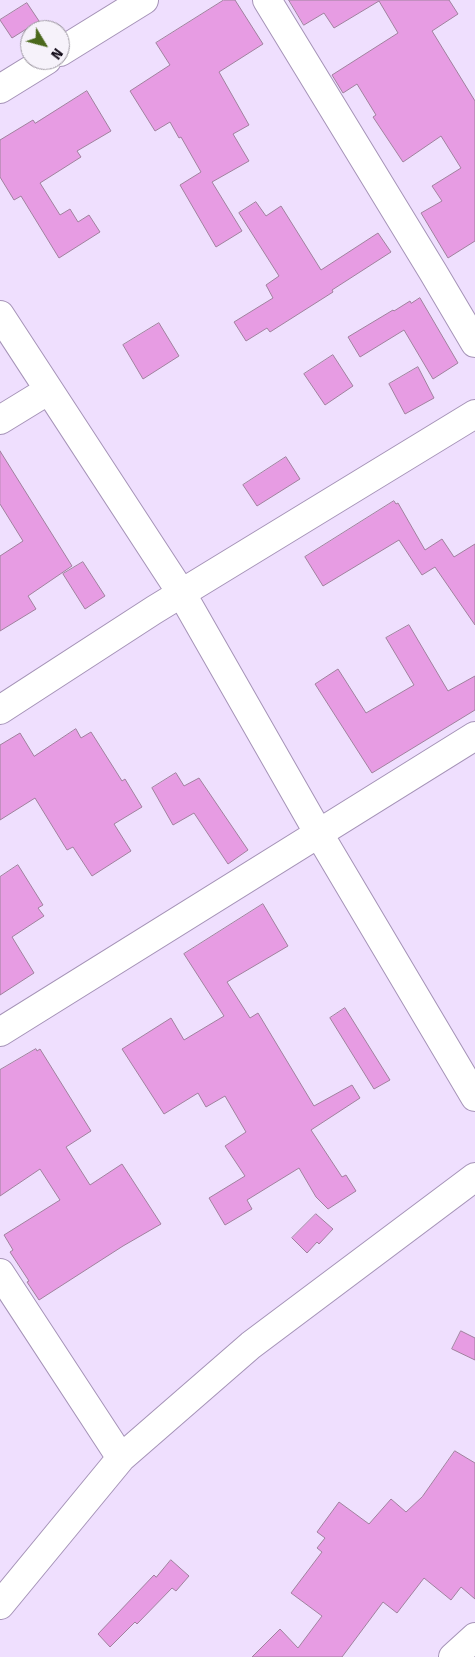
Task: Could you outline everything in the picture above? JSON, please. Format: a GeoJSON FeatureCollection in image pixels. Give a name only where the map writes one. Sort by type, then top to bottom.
{"type":"FeatureCollection","features":[{"type":"Feature","properties":{"kind":"street"},"geometry":{"type":"LineString","coordinates":[[70,46],[144,0]]}},
{"type":"Feature","properties":{"kind":"street"},"geometry":{"type":"LineString","coordinates":[[267,0],[434,272],[475,343]]}},
{"type":"Feature","properties":{"kind":"street"},"geometry":{"type":"LineString","coordinates":[[0,89],[31,70]]}},
{"type":"Feature","properties":{"kind":"street"},"geometry":{"type":"LineString","coordinates":[[0,315],[182,594],[318,834],[475,1097]]}},
{"type":"Feature","properties":{"kind":"street"},"geometry":{"type":"LineString","coordinates":[[0,420],[50,390]]}},
{"type":"Feature","properties":{"kind":"street"},"geometry":{"type":"LineString","coordinates":[[0,710],[182,594],[475,414]]}},
{"type":"Feature","properties":{"kind":"street"},"geometry":{"type":"LineString","coordinates":[[0,1032],[475,736]]}},
{"type":"Feature","properties":{"kind":"street"},"geometry":{"type":"LineString","coordinates":[[0,1605],[121,1458],[251,1346],[475,1177]]}},
{"type":"Feature","properties":{"kind":"street"},"geometry":{"type":"LineString","coordinates":[[0,1274],[121,1458]]}},
{"type":"Feature","properties":{"kind":"street"},"geometry":{"type":"LineString","coordinates":[[453,1657],[475,1637]]}},
{"type":"Feature","properties":{"kind":"building"},"geometry":{"type":"Polygon","coordinates":[[[224,0],[235,0],[263,44],[219,72],[249,125],[233,134],[249,161],[212,182],[242,231],[216,247],[180,185],[201,172],[170,122],[155,131],[130,91],[170,65],[156,43],[224,0]]]}},
{"type":"Feature","properties":{"kind":"building"},"geometry":{"type":"Polygon","coordinates":[[[289,0],[449,0],[458,14],[432,31],[475,101],[475,241],[448,258],[421,213],[442,201],[432,186],[461,168],[441,136],[403,162],[373,117],[376,115],[357,84],[343,93],[332,75],[398,33],[379,1],[334,28],[324,13],[304,25],[289,0]]]}},
{"type":"Feature","properties":{"kind":"building"},"geometry":{"type":"Polygon","coordinates":[[[27,3],[38,20],[20,20],[20,33],[12,38],[0,20],[27,3]]]}},
{"type":"Feature","properties":{"kind":"building"},"geometry":{"type":"Polygon","coordinates":[[[87,91],[111,131],[77,151],[81,157],[40,183],[60,215],[70,209],[78,222],[89,215],[100,232],[59,258],[21,196],[14,200],[0,177],[0,140],[33,120],[35,123],[87,91]]]}},
{"type":"Feature","properties":{"kind":"building"},"geometry":{"type":"Polygon","coordinates":[[[256,202],[266,216],[281,206],[321,270],[378,233],[391,252],[270,332],[267,328],[246,341],[234,322],[273,298],[266,285],[279,276],[239,213],[256,202]]]}},
{"type":"Feature","properties":{"kind":"building"},"geometry":{"type":"Polygon","coordinates":[[[420,298],[458,363],[433,379],[404,330],[360,357],[348,337],[393,310],[420,298]]]}},
{"type":"Feature","properties":{"kind":"building"},"geometry":{"type":"Polygon","coordinates":[[[159,323],[179,356],[143,379],[123,345],[159,323]]]}},
{"type":"Feature","properties":{"kind":"building"},"geometry":{"type":"Polygon","coordinates":[[[333,355],[353,386],[325,405],[304,374],[333,355]]]}},
{"type":"Feature","properties":{"kind":"building"},"geometry":{"type":"Polygon","coordinates":[[[418,367],[434,398],[405,414],[389,384],[418,367]]]}},
{"type":"Feature","properties":{"kind":"building"},"geometry":{"type":"Polygon","coordinates":[[[0,451],[72,566],[28,596],[36,609],[0,631],[0,556],[23,541],[0,504],[0,451]]]}},
{"type":"Feature","properties":{"kind":"building"},"geometry":{"type":"Polygon","coordinates":[[[286,457],[300,479],[257,506],[243,485],[286,457]]]}},
{"type":"Feature","properties":{"kind":"building"},"geometry":{"type":"Polygon","coordinates":[[[394,501],[396,504],[398,503],[425,550],[442,539],[454,557],[475,544],[475,625],[435,567],[422,575],[399,540],[323,586],[305,557],[394,501]]]}},
{"type":"Feature","properties":{"kind":"building"},"geometry":{"type":"Polygon","coordinates":[[[83,562],[105,596],[85,609],[63,574],[83,562]]]}},
{"type":"Feature","properties":{"kind":"building"},"geometry":{"type":"Polygon","coordinates":[[[409,625],[448,691],[475,676],[475,710],[372,773],[315,684],[338,669],[366,713],[414,685],[386,638],[409,625]]]}},
{"type":"Feature","properties":{"kind":"building"},"geometry":{"type":"Polygon","coordinates":[[[76,729],[81,738],[91,732],[122,781],[125,779],[142,807],[114,824],[131,851],[92,876],[73,847],[67,850],[35,798],[0,820],[0,745],[20,733],[34,756],[76,729]]]}},
{"type":"Feature","properties":{"kind":"building"},"geometry":{"type":"Polygon","coordinates":[[[176,773],[184,786],[199,778],[248,850],[228,864],[194,813],[173,825],[152,788],[176,773]]]}},
{"type":"Feature","properties":{"kind":"building"},"geometry":{"type":"Polygon","coordinates":[[[18,865],[43,905],[38,908],[44,916],[12,937],[34,973],[0,995],[0,877],[18,865]]]}},
{"type":"Feature","properties":{"kind":"building"},"geometry":{"type":"Polygon","coordinates":[[[263,904],[288,946],[227,982],[250,1018],[258,1013],[314,1106],[352,1085],[360,1098],[311,1130],[342,1177],[346,1175],[356,1191],[328,1209],[316,1197],[299,1168],[247,1200],[252,1209],[225,1225],[209,1198],[245,1176],[225,1146],[246,1132],[225,1096],[206,1107],[198,1093],[164,1114],[122,1049],[171,1018],[184,1040],[224,1016],[184,954],[263,904]]]}},
{"type":"Feature","properties":{"kind":"building"},"geometry":{"type":"Polygon","coordinates":[[[345,1008],[390,1080],[374,1089],[330,1018],[345,1008]]]}},
{"type":"Feature","properties":{"kind":"building"},"geometry":{"type":"Polygon","coordinates":[[[36,1049],[37,1051],[40,1049],[91,1131],[66,1147],[90,1185],[122,1164],[161,1224],[39,1300],[10,1252],[13,1250],[4,1235],[60,1200],[40,1169],[0,1196],[0,1070],[36,1049]]]}},
{"type":"Feature","properties":{"kind":"building"},"geometry":{"type":"Polygon","coordinates":[[[316,1214],[333,1229],[319,1244],[317,1242],[307,1253],[292,1238],[316,1214]]]}},
{"type":"Feature","properties":{"kind":"building"},"geometry":{"type":"Polygon","coordinates":[[[461,1331],[475,1338],[475,1360],[452,1349],[461,1331]]]}},
{"type":"Feature","properties":{"kind":"building"},"geometry":{"type":"Polygon","coordinates":[[[455,1451],[475,1463],[475,1599],[461,1587],[451,1600],[424,1578],[397,1613],[383,1602],[342,1657],[252,1657],[280,1629],[298,1648],[322,1616],[291,1593],[322,1552],[317,1548],[325,1538],[317,1532],[339,1502],[369,1524],[391,1499],[406,1512],[422,1497],[455,1451]]]}},
{"type":"Feature","properties":{"kind":"building"},"geometry":{"type":"Polygon","coordinates":[[[171,1560],[189,1576],[176,1591],[172,1588],[137,1624],[135,1622],[110,1647],[98,1634],[154,1575],[156,1577],[171,1560]]]}}]}
